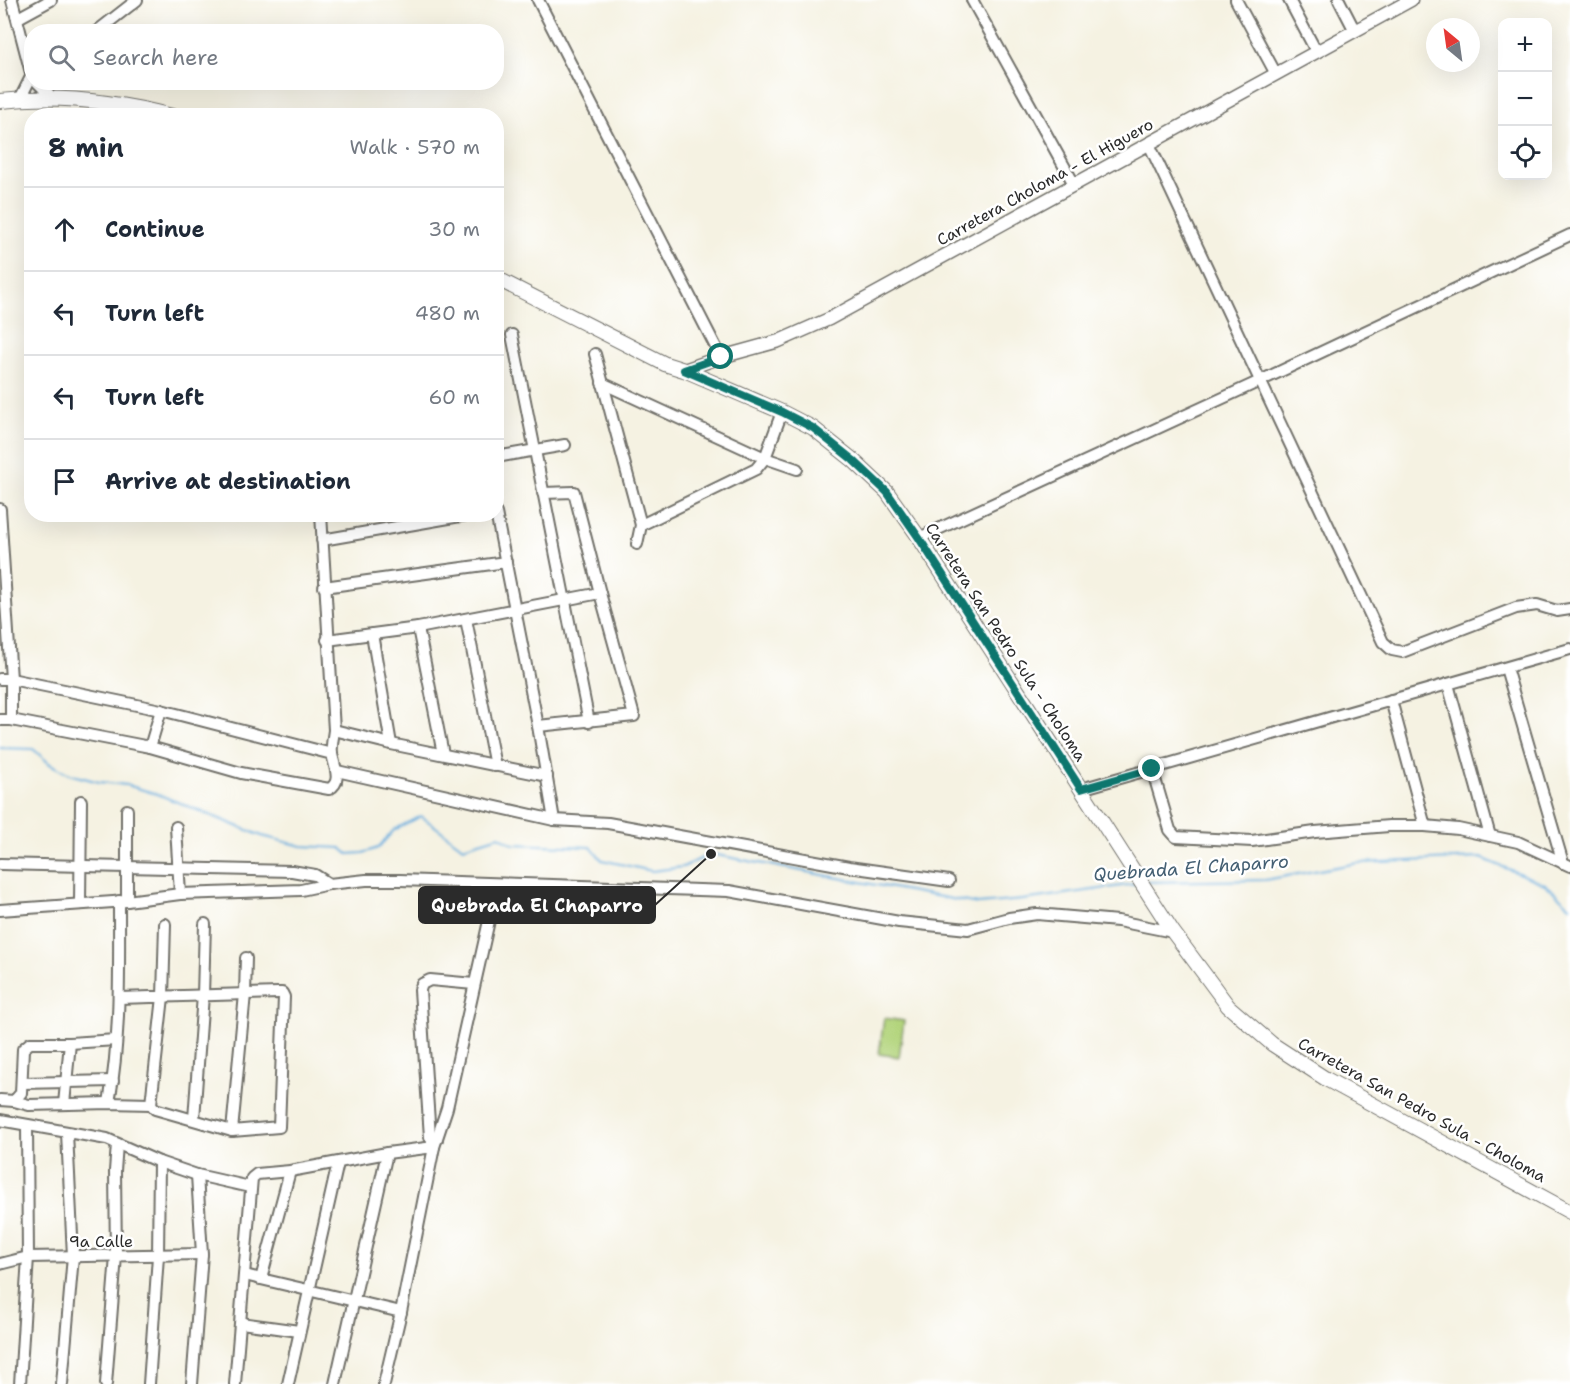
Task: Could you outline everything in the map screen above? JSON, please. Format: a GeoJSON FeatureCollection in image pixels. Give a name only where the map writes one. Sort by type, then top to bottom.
{"type":"FeatureCollection","features":[{"type":"Feature","properties":{"kind":"main road"},"geometry":{"type":"LineString","coordinates":[[0,101],[52,97],[98,100],[135,108]]}},
{"type":"Feature","properties":{"kind":"main road"},"geometry":{"type":"LineString","coordinates":[[0,107],[51,103],[106,108]]}},
{"type":"Feature","properties":{"kind":"main road","name":"Carretera San Pedro Sula - Choloma"},"geometry":{"type":"LineString","coordinates":[[504,276],[671,359],[684,370]]}},
{"type":"Feature","properties":{"kind":"main road","name":"Carretera San Pedro Sula - Choloma"},"geometry":{"type":"LineString","coordinates":[[504,282],[665,364],[782,412],[813,428],[853,460],[887,492],[919,538],[1173,932],[1228,1006],[1272,1044],[1326,1079],[1570,1212]]}},
{"type":"Feature","properties":{"kind":"street"},"geometry":{"type":"LineString","coordinates":[[12,0],[24,42]]}},
{"type":"Feature","properties":{"kind":"street"},"geometry":{"type":"LineString","coordinates":[[18,18],[51,0]]}},
{"type":"Feature","properties":{"kind":"street"},"geometry":{"type":"LineString","coordinates":[[106,24],[137,0]]}},
{"type":"Feature","properties":{"kind":"street"},"geometry":{"type":"LineString","coordinates":[[537,0],[721,357]]}},
{"type":"Feature","properties":{"kind":"street"},"geometry":{"type":"LineString","coordinates":[[972,0],[1074,184]]}},
{"type":"Feature","properties":{"kind":"street"},"geometry":{"type":"LineString","coordinates":[[1236,0],[1276,74]]}},
{"type":"Feature","properties":{"kind":"street"},"geometry":{"type":"LineString","coordinates":[[1289,0],[1316,51]]}},
{"type":"Feature","properties":{"kind":"street"},"geometry":{"type":"LineString","coordinates":[[1339,0],[1355,31]]}},
{"type":"Feature","properties":{"kind":"street","name":"Carretera Choloma - El Higuero"},"geometry":{"type":"LineString","coordinates":[[684,370],[779,341],[829,319],[1411,0]]}},
{"type":"Feature","properties":{"kind":"street"},"geometry":{"type":"LineString","coordinates":[[20,99],[26,90]]}},
{"type":"Feature","properties":{"kind":"street"},"geometry":{"type":"LineString","coordinates":[[45,90],[52,97]]}},
{"type":"Feature","properties":{"kind":"street"},"geometry":{"type":"LineString","coordinates":[[1149,144],[1383,642],[1392,650],[1402,652],[1516,608],[1538,605],[1557,611],[1570,609]]}},
{"type":"Feature","properties":{"kind":"street"},"geometry":{"type":"LineString","coordinates":[[919,538],[1260,381],[1570,234]]}},
{"type":"Feature","properties":{"kind":"street"},"geometry":{"type":"LineString","coordinates":[[512,335],[563,601],[589,722]]}},
{"type":"Feature","properties":{"kind":"street"},"geometry":{"type":"LineString","coordinates":[[595,354],[641,525],[637,544]]}},
{"type":"Feature","properties":{"kind":"street"},"geometry":{"type":"LineString","coordinates":[[602,382],[765,458],[797,469]]}},
{"type":"Feature","properties":{"kind":"street"},"geometry":{"type":"LineString","coordinates":[[641,525],[756,469],[765,458],[782,412]]}},
{"type":"Feature","properties":{"kind":"street"},"geometry":{"type":"LineString","coordinates":[[504,456],[565,445]]}},
{"type":"Feature","properties":{"kind":"street"},"geometry":{"type":"LineString","coordinates":[[538,726],[634,716],[574,492],[543,494]]}},
{"type":"Feature","properties":{"kind":"street"},"geometry":{"type":"LineString","coordinates":[[0,509],[6,720],[150,747],[241,773],[329,789],[336,785],[337,771],[332,754],[334,730],[321,522]]}},
{"type":"Feature","properties":{"kind":"street"},"geometry":{"type":"LineString","coordinates":[[322,540],[426,522]]}},
{"type":"Feature","properties":{"kind":"street"},"geometry":{"type":"LineString","coordinates":[[498,522],[554,820]]}},
{"type":"Feature","properties":{"kind":"street"},"geometry":{"type":"LineString","coordinates":[[324,587],[506,562]]}},
{"type":"Feature","properties":{"kind":"street"},"geometry":{"type":"LineString","coordinates":[[327,640],[418,628],[600,593]]}},
{"type":"Feature","properties":{"kind":"street"},"geometry":{"type":"LineString","coordinates":[[466,619],[495,766]]}},
{"type":"Feature","properties":{"kind":"street"},"geometry":{"type":"LineString","coordinates":[[418,628],[443,754]]}},
{"type":"Feature","properties":{"kind":"street"},"geometry":{"type":"LineString","coordinates":[[372,634],[392,744]]}},
{"type":"Feature","properties":{"kind":"street"},"geometry":{"type":"LineString","coordinates":[[1081,789],[1448,684],[1569,653]]}},
{"type":"Feature","properties":{"kind":"street"},"geometry":{"type":"LineString","coordinates":[[1506,668],[1567,864]]}},
{"type":"Feature","properties":{"kind":"street"},"geometry":{"type":"LineString","coordinates":[[5,679],[161,710],[332,754]]}},
{"type":"Feature","properties":{"kind":"street"},"geometry":{"type":"LineString","coordinates":[[1448,684],[1490,836]]}},
{"type":"Feature","properties":{"kind":"street"},"geometry":{"type":"LineString","coordinates":[[1391,700],[1425,826]]}},
{"type":"Feature","properties":{"kind":"street"},"geometry":{"type":"LineString","coordinates":[[150,747],[161,710]]}},
{"type":"Feature","properties":{"kind":"street"},"geometry":{"type":"LineString","coordinates":[[334,730],[547,776]]}},
{"type":"Feature","properties":{"kind":"street"},"geometry":{"type":"LineString","coordinates":[[1152,769],[1170,830],[1176,837],[1252,841],[1347,829],[1425,826],[1458,829],[1518,842],[1567,864]]}},
{"type":"Feature","properties":{"kind":"street"},"geometry":{"type":"LineString","coordinates":[[337,771],[554,820],[608,824],[849,867],[948,881]]}},
{"type":"Feature","properties":{"kind":"street"},"geometry":{"type":"LineString","coordinates":[[80,903],[81,801]]}},
{"type":"Feature","properties":{"kind":"street"},"geometry":{"type":"LineString","coordinates":[[109,1103],[113,1081],[119,998],[123,901],[127,867],[127,810]]}},
{"type":"Feature","properties":{"kind":"street"},"geometry":{"type":"LineString","coordinates":[[176,827],[180,894]]}},
{"type":"Feature","properties":{"kind":"street"},"geometry":{"type":"LineString","coordinates":[[0,864],[292,871],[315,875],[329,884]]}},
{"type":"Feature","properties":{"kind":"street"},"geometry":{"type":"LineString","coordinates":[[0,910],[123,901],[180,894],[301,890],[366,880],[400,880],[729,891],[899,922],[968,928],[1037,914],[1118,921],[1173,932]]}},
{"type":"Feature","properties":{"kind":"street"},"geometry":{"type":"LineString","coordinates":[[384,1384],[436,1143],[447,1108],[496,885]]}},
{"type":"Feature","properties":{"kind":"street"},"geometry":{"type":"LineString","coordinates":[[119,998],[163,997],[203,995],[282,993],[284,997],[279,1127],[232,1131],[155,1109],[151,1104],[163,997],[165,924]]}},
{"type":"Feature","properties":{"kind":"street"},"geometry":{"type":"LineString","coordinates":[[194,1119],[203,995],[205,924]]}},
{"type":"Feature","properties":{"kind":"street"},"geometry":{"type":"LineString","coordinates":[[232,1131],[245,994],[246,958]]}},
{"type":"Feature","properties":{"kind":"street"},"geometry":{"type":"LineString","coordinates":[[436,1143],[430,1137],[420,990],[422,984],[430,980],[474,984]]}},
{"type":"Feature","properties":{"kind":"street"},"geometry":{"type":"LineString","coordinates":[[14,1101],[21,1093],[23,1049],[30,1043],[116,1040]]}},
{"type":"Feature","properties":{"kind":"street"},"geometry":{"type":"LineString","coordinates":[[64,1104],[70,1043]]}},
{"type":"Feature","properties":{"kind":"street"},"geometry":{"type":"LineString","coordinates":[[22,1083],[113,1081]]}},
{"type":"Feature","properties":{"kind":"street"},"geometry":{"type":"LineString","coordinates":[[0,1100],[29,1105],[151,1104]]}},
{"type":"Feature","properties":{"kind":"street"},"geometry":{"type":"LineString","coordinates":[[0,1120],[89,1135],[197,1175],[250,1187]]}},
{"type":"Feature","properties":{"kind":"street"},"geometry":{"type":"LineString","coordinates":[[20,1384],[28,1257],[27,1125]]}},
{"type":"Feature","properties":{"kind":"street"},"geometry":{"type":"LineString","coordinates":[[62,1384],[73,1256],[67,1133]]}},
{"type":"Feature","properties":{"kind":"street"},"geometry":{"type":"LineString","coordinates":[[235,1384],[252,1178],[257,1174],[338,1163],[436,1143]]}},
{"type":"Feature","properties":{"kind":"street"},"geometry":{"type":"LineString","coordinates":[[106,1384],[116,1256],[117,1144]]}},
{"type":"Feature","properties":{"kind":"street"},"geometry":{"type":"LineString","coordinates":[[335,1384],[387,1153]]}},
{"type":"Feature","properties":{"kind":"street"},"geometry":{"type":"LineString","coordinates":[[149,1384],[158,1256],[159,1162]]}},
{"type":"Feature","properties":{"kind":"street"},"geometry":{"type":"LineString","coordinates":[[288,1384],[338,1163]]}},
{"type":"Feature","properties":{"kind":"street"},"geometry":{"type":"LineString","coordinates":[[261,1279],[290,1171]]}},
{"type":"Feature","properties":{"kind":"street"},"geometry":{"type":"LineString","coordinates":[[192,1384],[202,1254],[197,1175]]}},
{"type":"Feature","properties":{"kind":"street","name":"9a Calle"},"geometry":{"type":"LineString","coordinates":[[0,1264],[28,1257],[202,1254]]}},
{"type":"Feature","properties":{"kind":"street"},"geometry":{"type":"LineString","coordinates":[[245,1275],[354,1299],[401,1312]]}},
{"type":"Feature","properties":{"kind":"street"},"geometry":{"type":"LineString","coordinates":[[240,1323],[300,1331]]}},
{"type":"Feature","properties":{"kind":"green space"},"geometry":{"type":"Polygon","coordinates":[[[884,1018],[904,1021],[899,1057],[879,1054],[884,1018]]]}},
{"type":"Feature","properties":{"kind":"waterway","name":"Quebrada El Chaparro"},"geometry":{"type":"LineString","coordinates":[[0,748],[33,749],[50,764],[69,774],[99,782],[127,785],[160,795],[262,836],[302,846],[341,848],[348,854],[363,853],[378,848],[394,830],[421,816],[463,847],[499,836],[513,844],[591,847],[602,860],[652,871],[683,867],[711,854],[978,904],[1135,884]]}},
{"type":"Feature","properties":{"kind":"waterway","name":"Quebrada El Chaparro"},"geometry":{"type":"LineString","coordinates":[[1146,882],[1265,880],[1358,863],[1481,858],[1545,884],[1570,906]]}},
{"type":"Feature","properties":{"kind":"place","name":"Quebrada El Chaparro"},"geometry":{"type":"Point","coordinates":[711,854]}},
{"type":"Feature","properties":{"kind":"route"},"geometry":{"type":"LineString","coordinates":[[721,357],[684,370],[782,412],[813,428],[853,460],[887,492],[1081,789],[1152,769]]}}]}
